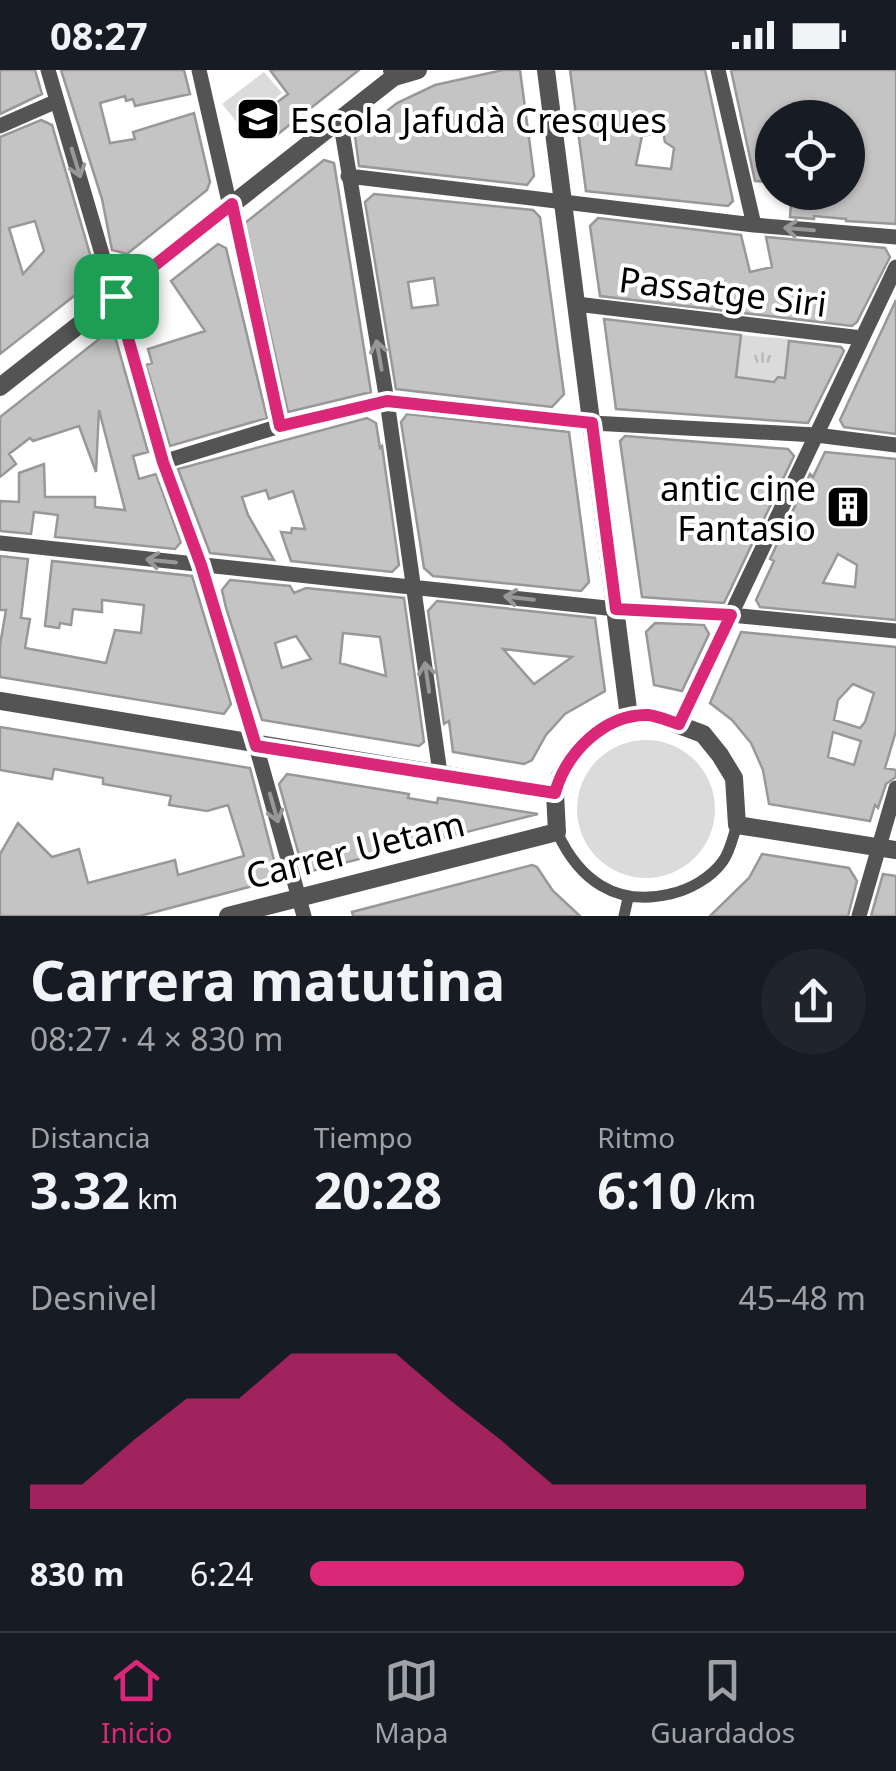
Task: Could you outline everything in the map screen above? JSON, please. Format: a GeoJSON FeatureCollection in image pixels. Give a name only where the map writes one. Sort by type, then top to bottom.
{"type":"FeatureCollection","features":[{"type":"Feature","properties":{"kind":"street"},"geometry":{"type":"LineString","coordinates":[[48,70],[163,462],[201,565],[304,916]]}},
{"type":"Feature","properties":{"kind":"street"},"geometry":{"type":"LineString","coordinates":[[198,70],[232,204],[280,426]]}},
{"type":"Feature","properties":{"kind":"street"},"geometry":{"type":"LineString","coordinates":[[0,387],[393,73],[418,70]]}},
{"type":"Feature","properties":{"kind":"street"},"geometry":{"type":"LineString","coordinates":[[546,70],[629,716]]}},
{"type":"Feature","properties":{"kind":"street"},"geometry":{"type":"LineString","coordinates":[[718,70],[754,225]]}},
{"type":"Feature","properties":{"kind":"street"},"geometry":{"type":"LineString","coordinates":[[0,126],[57,101]]}},
{"type":"Feature","properties":{"kind":"street"},"geometry":{"type":"LineString","coordinates":[[340,119],[387,401],[440,773]]}},
{"type":"Feature","properties":{"kind":"street"},"geometry":{"type":"LineString","coordinates":[[348,176],[754,225],[896,237]]}},
{"type":"Feature","properties":{"kind":"street"},"geometry":{"type":"LineString","coordinates":[[679,724],[896,267]]}},
{"type":"Feature","properties":{"kind":"street","name":"Passatge Siri"},"geometry":{"type":"LineString","coordinates":[[576,304],[862,338]]}},
{"type":"Feature","properties":{"kind":"street"},"geometry":{"type":"LineString","coordinates":[[163,462],[280,426],[387,401],[592,423],[816,435],[896,445]]}},
{"type":"Feature","properties":{"kind":"street"},"geometry":{"type":"LineString","coordinates":[[0,543],[616,609],[731,615],[896,631]]}},
{"type":"Feature","properties":{"kind":"street"},"geometry":{"type":"LineString","coordinates":[[0,701],[555,793]]}},
{"type":"Feature","properties":{"kind":"street"},"geometry":{"type":"LineString","coordinates":[[652,715],[703,734],[734,778],[737,824],[724,860],[706,878],[682,892],[628,898],[584,874],[568,855],[557,832],[555,793],[560,776],[576,751],[602,728],[629,716],[652,715]]}},
{"type":"Feature","properties":{"kind":"street"},"geometry":{"type":"LineString","coordinates":[[859,916],[888,849],[896,788]]}},
{"type":"Feature","properties":{"kind":"street"},"geometry":{"type":"LineString","coordinates":[[737,824],[888,849]]}},
{"type":"Feature","properties":{"kind":"street","name":"Carrer Uetam"},"geometry":{"type":"LineString","coordinates":[[228,916],[557,832]]}},
{"type":"Feature","properties":{"kind":"street"},"geometry":{"type":"LineString","coordinates":[[624,916],[628,898]]}},
{"type":"Feature","properties":{"kind":"green space"},"geometry":{"type":"Polygon","coordinates":[[[264,72],[282,93],[240,126],[222,104],[264,72]]]}},
{"type":"Feature","properties":{"kind":"green space"},"geometry":{"type":"Polygon","coordinates":[[[741,335],[789,339],[785,378],[779,377],[778,381],[736,377],[741,335]]]}},
{"type":"Feature","properties":{"kind":"green space"},"geometry":{"type":"Polygon","coordinates":[[[646,740],[672,745],[695,760],[710,783],[715,809],[710,835],[695,858],[672,873],[646,878],[620,873],[597,858],[582,835],[577,809],[582,783],[597,760],[620,745],[646,740]]]}},
{"type":"Feature","properties":{"kind":"building"},"geometry":{"type":"Polygon","coordinates":[[[0,70],[35,70],[42,94],[0,114],[0,70]]]}},
{"type":"Feature","properties":{"kind":"building"},"geometry":{"type":"Polygon","coordinates":[[[61,70],[184,70],[190,94],[135,106],[133,99],[126,101],[125,96],[100,103],[110,143],[135,139],[133,132],[194,113],[210,182],[207,190],[127,254],[112,250],[102,199],[61,70]]]}},
{"type":"Feature","properties":{"kind":"building"},"geometry":{"type":"Polygon","coordinates":[[[270,70],[359,70],[273,138],[257,118],[288,94],[270,70]]]}},
{"type":"Feature","properties":{"kind":"building"},"geometry":{"type":"Polygon","coordinates":[[[520,70],[534,176],[527,185],[359,166],[355,136],[397,103],[435,85],[520,70]]]}},
{"type":"Feature","properties":{"kind":"building"},"geometry":{"type":"Polygon","coordinates":[[[570,70],[705,70],[733,201],[728,206],[586,191],[570,70]],[[663,132],[642,136],[636,165],[671,169],[674,148],[665,142],[663,132]]]}},
{"type":"Feature","properties":{"kind":"building"},"geometry":{"type":"Polygon","coordinates":[[[731,70],[896,70],[896,224],[790,217],[791,210],[865,210],[865,100],[755,100],[755,181],[731,70]]]}},
{"type":"Feature","properties":{"kind":"building"},"geometry":{"type":"Polygon","coordinates":[[[41,120],[52,125],[97,278],[0,354],[0,137],[41,120]],[[35,221],[9,228],[23,274],[44,251],[35,221]]]}},
{"type":"Feature","properties":{"kind":"building"},"geometry":{"type":"Polygon","coordinates":[[[324,160],[334,163],[371,392],[288,412],[245,223],[324,160]]]}},
{"type":"Feature","properties":{"kind":"building"},"geometry":{"type":"Polygon","coordinates":[[[374,194],[533,210],[540,217],[564,394],[552,407],[396,389],[365,202],[374,194]],[[434,278],[408,282],[412,308],[438,305],[434,278]]]}},
{"type":"Feature","properties":{"kind":"building"},"geometry":{"type":"Polygon","coordinates":[[[598,218],[741,235],[750,272],[772,267],[766,237],[885,248],[890,257],[852,326],[600,296],[590,226],[598,218]]]}},
{"type":"Feature","properties":{"kind":"building"},"geometry":{"type":"Polygon","coordinates":[[[218,244],[226,248],[267,418],[170,446],[146,365],[152,363],[148,349],[205,331],[171,281],[218,244]]]}},
{"type":"Feature","properties":{"kind":"building"},"geometry":{"type":"Polygon","coordinates":[[[896,300],[896,434],[844,427],[840,420],[896,300]]]}},
{"type":"Feature","properties":{"kind":"building"},"geometry":{"type":"Polygon","coordinates":[[[604,319],[741,335],[736,377],[774,382],[778,377],[785,378],[789,341],[841,347],[844,351],[808,423],[616,409],[604,319]]]}},
{"type":"Feature","properties":{"kind":"building"},"geometry":{"type":"Polygon","coordinates":[[[108,332],[114,333],[148,452],[133,456],[139,479],[156,474],[181,542],[175,549],[55,537],[58,515],[34,512],[31,534],[0,531],[0,501],[19,502],[19,473],[44,464],[45,497],[95,497],[95,507],[125,510],[99,410],[96,472],[79,426],[33,441],[30,438],[9,454],[16,464],[0,477],[0,417],[108,332]]]}},
{"type":"Feature","properties":{"kind":"building"},"geometry":{"type":"Polygon","coordinates":[[[407,414],[569,432],[589,582],[581,591],[433,576],[424,568],[401,422],[407,414]]]}},
{"type":"Feature","properties":{"kind":"building"},"geometry":{"type":"Polygon","coordinates":[[[367,418],[376,423],[382,446],[399,565],[392,572],[291,561],[281,532],[305,529],[293,491],[269,499],[266,490],[242,497],[274,560],[210,553],[178,469],[367,418]]]}},
{"type":"Feature","properties":{"kind":"building"},"geometry":{"type":"Polygon","coordinates":[[[625,436],[788,449],[794,456],[724,603],[642,597],[620,441],[625,436]]]}},
{"type":"Feature","properties":{"kind":"building"},"geometry":{"type":"Polygon","coordinates":[[[825,452],[896,459],[896,620],[760,607],[756,600],[774,561],[770,559],[810,474],[813,477],[825,452]],[[838,554],[823,583],[855,587],[857,565],[838,554]]]}},
{"type":"Feature","properties":{"kind":"building"},"geometry":{"type":"Polygon","coordinates":[[[0,556],[28,559],[21,618],[30,619],[25,648],[106,663],[115,630],[141,633],[144,605],[102,600],[102,612],[73,609],[71,625],[45,626],[52,561],[192,576],[231,704],[224,714],[0,677],[6,610],[0,610],[0,556]]]}},
{"type":"Feature","properties":{"kind":"building"},"geometry":{"type":"Polygon","coordinates":[[[230,580],[290,586],[294,593],[306,588],[404,598],[424,742],[419,746],[262,720],[222,590],[230,580]],[[343,633],[340,663],[386,676],[380,637],[343,633]],[[296,636],[275,643],[282,668],[311,659],[296,636]]]}},
{"type":"Feature","properties":{"kind":"building"},"geometry":{"type":"Polygon","coordinates":[[[437,601],[595,618],[605,691],[565,714],[546,735],[532,760],[524,764],[453,752],[449,721],[444,724],[428,611],[437,601]],[[503,649],[534,684],[572,657],[503,649]]]}},
{"type":"Feature","properties":{"kind":"building"},"geometry":{"type":"Polygon","coordinates":[[[655,623],[704,625],[709,634],[682,691],[654,685],[646,632],[655,623]]]}},
{"type":"Feature","properties":{"kind":"building"},"geometry":{"type":"Polygon","coordinates":[[[741,632],[896,647],[896,731],[885,768],[896,770],[896,777],[886,784],[870,821],[769,804],[763,770],[751,743],[732,720],[710,703],[741,632]],[[853,684],[838,700],[834,720],[860,728],[874,693],[853,684]],[[833,732],[828,757],[854,765],[861,741],[833,732]]]}},
{"type":"Feature","properties":{"kind":"building"},"geometry":{"type":"Polygon","coordinates":[[[0,727],[250,768],[279,879],[140,916],[0,916],[0,854],[18,823],[52,857],[79,849],[88,883],[175,860],[178,875],[244,856],[228,805],[207,811],[169,805],[171,796],[103,784],[103,778],[54,769],[52,779],[0,770],[0,727]]]}},
{"type":"Feature","properties":{"kind":"building"},"geometry":{"type":"Polygon","coordinates":[[[287,774],[409,794],[408,798],[437,803],[438,798],[538,814],[304,873],[279,784],[287,774]]]}},
{"type":"Feature","properties":{"kind":"building"},"geometry":{"type":"Polygon","coordinates":[[[762,854],[849,868],[857,881],[848,916],[710,916],[749,878],[762,854]]]}},
{"type":"Feature","properties":{"kind":"building"},"geometry":{"type":"Polygon","coordinates":[[[532,865],[580,916],[353,916],[352,912],[532,865]]]}},
{"type":"Feature","properties":{"kind":"building"},"geometry":{"type":"Polygon","coordinates":[[[883,874],[896,876],[896,916],[871,916],[883,874]]]}},
{"type":"Feature","properties":{"kind":"place","name":"Escola Jafudà Cresques"},"geometry":{"type":"Point","coordinates":[258,119]}},
{"type":"Feature","properties":{"kind":"place","name":"antic cine Fantasio"},"geometry":{"type":"Point","coordinates":[848,507]}},
{"type":"Feature","properties":{"kind":"route"},"geometry":{"type":"LineString","coordinates":[[232,204],[280,426],[387,401],[592,423],[616,609],[731,615],[679,724],[652,715],[629,716],[602,728],[576,751],[560,776],[555,793],[256,746],[201,565],[163,462],[116,296],[232,204]]}}]}
